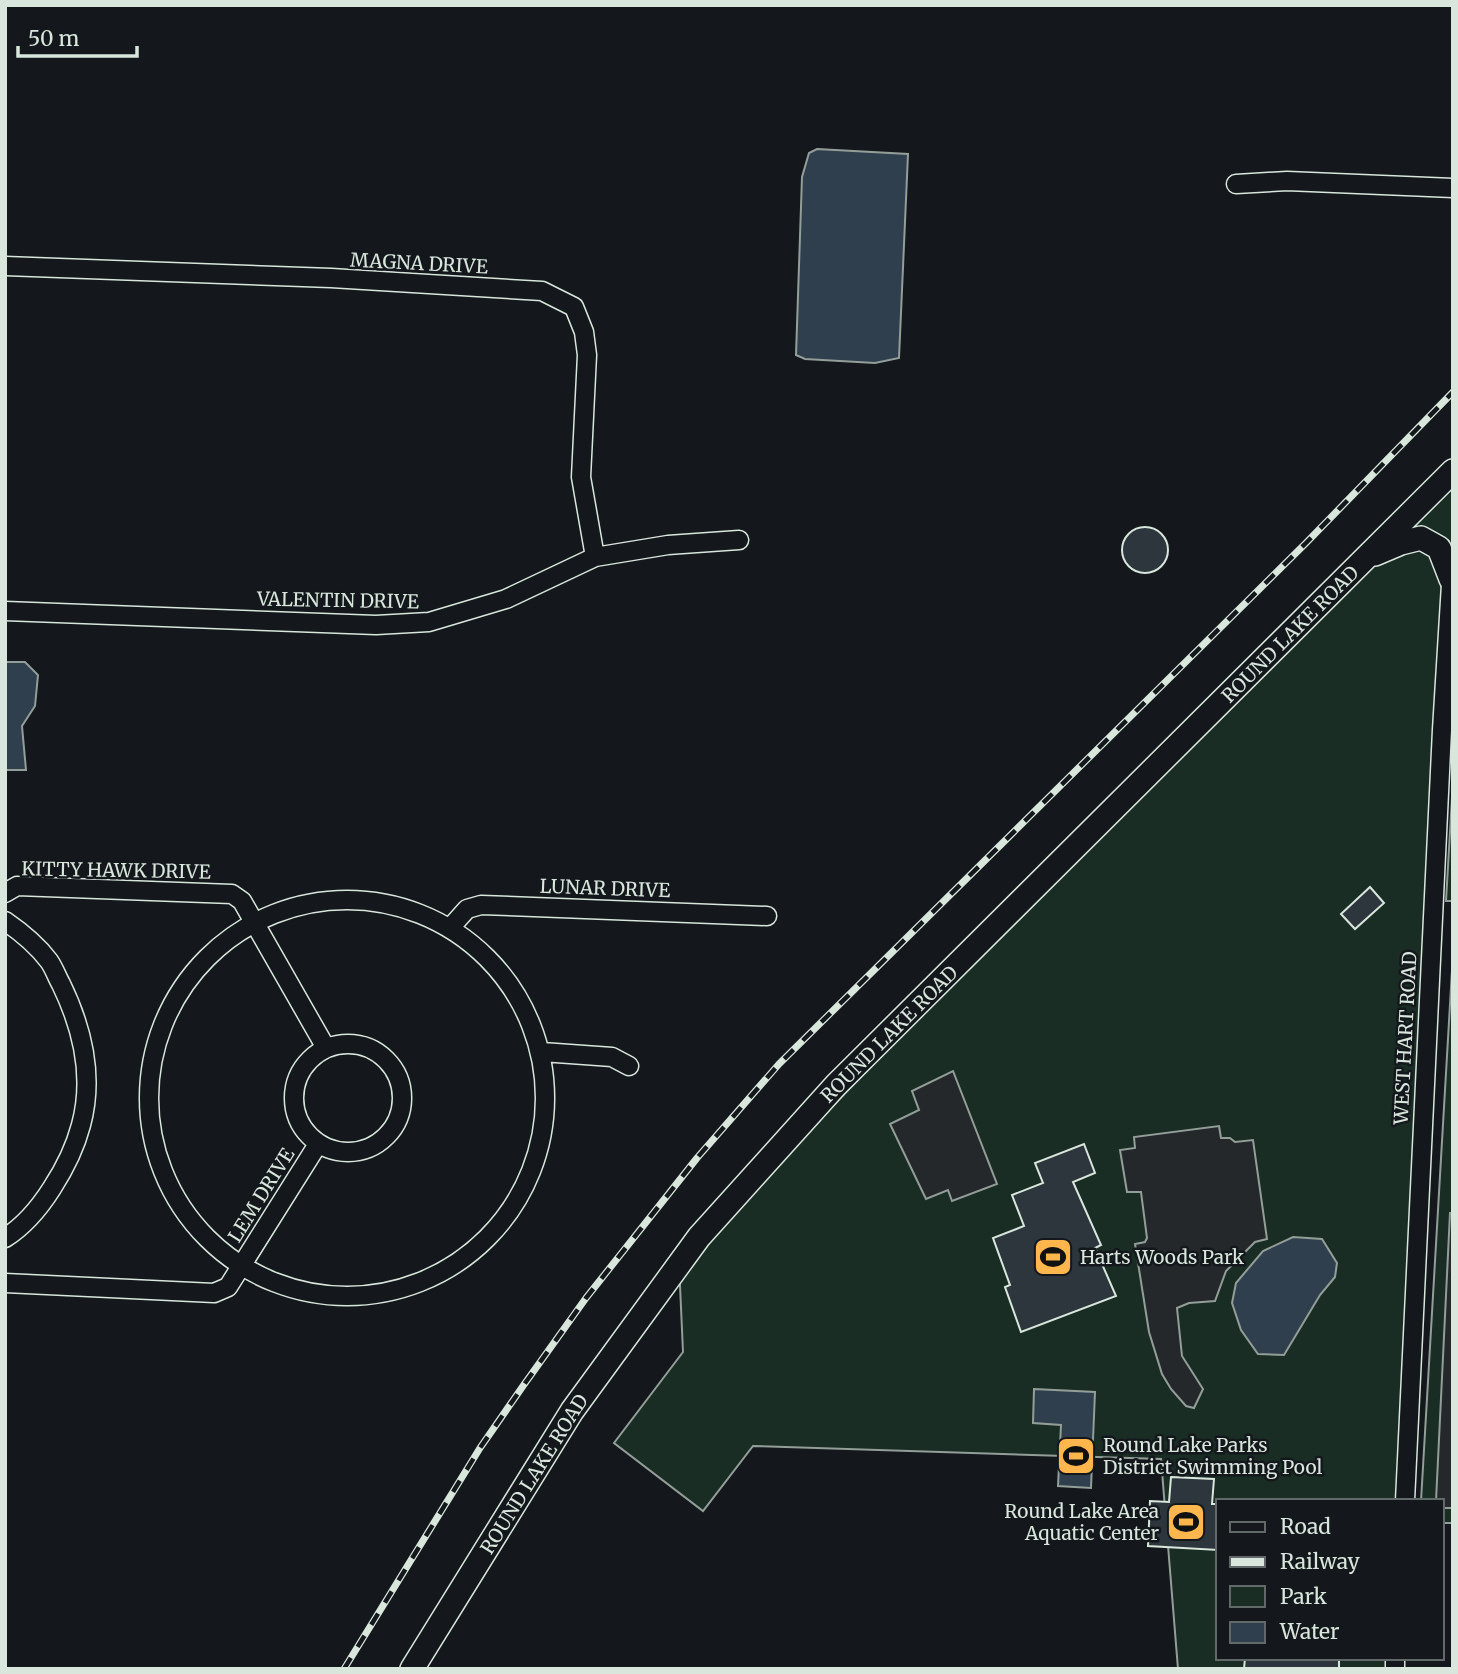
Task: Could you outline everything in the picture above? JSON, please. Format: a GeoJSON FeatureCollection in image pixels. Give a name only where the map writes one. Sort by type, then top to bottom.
{"type":"FeatureCollection","features":[{"type":"Feature","properties":{"kind":"main road","name":"ROUND LAKE ROAD"},"geometry":{"type":"LineString","coordinates":[[412,1669],[572,1411],[699,1237],[836,1085],[1453,471]]}},
{"type":"Feature","properties":{"kind":"main road"},"geometry":{"type":"LineString","coordinates":[[1366,558],[1401,543],[1421,538],[1439,548],[1452,568]]}},
{"type":"Feature","properties":{"kind":"street"},"geometry":{"type":"LineString","coordinates":[[1236,184],[1287,181],[1453,188]]}},
{"type":"Feature","properties":{"kind":"street","name":"MAGNA DRIVE"},"geometry":{"type":"LineString","coordinates":[[5,267],[331,278],[542,291],[574,307],[584,332],[587,355],[581,477],[595,557]]}},
{"type":"Feature","properties":{"kind":"street","name":"VALENTIN DRIVE"},"geometry":{"type":"LineString","coordinates":[[5,611],[376,625],[429,622],[506,599],[595,557],[668,545],[740,540]]}},
{"type":"Feature","properties":{"kind":"street","name":"WEST HART ROAD"},"geometry":{"type":"LineString","coordinates":[[1405,1499],[1419,1167],[1452,568]]}},
{"type":"Feature","properties":{"kind":"street","name":"KITTY HAWK DRIVE"},"geometry":{"type":"LineString","coordinates":[[5,893],[17,886],[232,894],[242,901],[254,923]]}},
{"type":"Feature","properties":{"kind":"street"},"geometry":{"type":"LineString","coordinates":[[338,900],[389,904],[437,920],[450,928],[474,944],[503,973],[527,1013],[542,1052],[546,1093],[542,1139],[531,1175],[514,1206],[486,1239],[441,1272],[398,1291],[352,1297],[310,1293],[268,1282],[239,1268],[200,1231],[176,1200],[160,1164],[151,1126],[151,1081],[158,1037],[174,1000],[197,966],[232,936],[286,909],[338,900]]}},
{"type":"Feature","properties":{"kind":"street","name":"LUNAR DRIVE"},"geometry":{"type":"LineString","coordinates":[[450,928],[467,909],[481,905],[767,916]]}},
{"type":"Feature","properties":{"kind":"street"},"geometry":{"type":"LineString","coordinates":[[5,921],[20,931],[49,961],[71,1005],[83,1041],[86,1079],[82,1123],[67,1165],[46,1197],[18,1230],[5,1238]]}},
{"type":"Feature","properties":{"kind":"street"},"geometry":{"type":"LineString","coordinates":[[254,923],[326,1048]]}},
{"type":"Feature","properties":{"kind":"street","name":"LEM DRIVE"},"geometry":{"type":"LineString","coordinates":[[344,1043],[363,1045],[380,1053],[393,1067],[401,1084],[403,1103],[398,1121],[387,1137],[372,1148],[354,1153],[335,1152],[318,1144],[305,1133],[293,1102],[295,1085],[301,1070],[312,1057],[326,1048],[344,1043]]}},
{"type":"Feature","properties":{"kind":"street"},"geometry":{"type":"LineString","coordinates":[[542,1052],[612,1057],[629,1066]]}},
{"type":"Feature","properties":{"kind":"street","name":"LEM DRIVE"},"geometry":{"type":"LineString","coordinates":[[5,1283],[214,1293],[228,1287],[318,1144]]}},
{"type":"Feature","properties":{"kind":"green space","name":"Harts Woods Park"},"geometry":{"type":"Polygon","coordinates":[[[1453,472],[1453,577],[1404,1499],[1216,1499],[1216,1660],[1395,1660],[1395,1669],[1178,1669],[1161,1459],[753,1446],[703,1511],[614,1443],[683,1352],[679,1263],[1453,472]]]}},
{"type":"Feature","properties":{"kind":"green space"},"geometry":{"type":"Polygon","coordinates":[[[1453,780],[1453,901],[1446,901],[1453,780]]]}},
{"type":"Feature","properties":{"kind":"green space"},"geometry":{"type":"Polygon","coordinates":[[[1453,953],[1453,1523],[1444,1523],[1444,1499],[1421,1499],[1453,953]]]}},
{"type":"Feature","properties":{"kind":"shaded area"},"geometry":{"type":"Polygon","coordinates":[[[953,1071],[997,1184],[952,1201],[948,1190],[926,1199],[890,1124],[919,1110],[912,1091],[953,1071]]]}},
{"type":"Feature","properties":{"kind":"shaded area"},"geometry":{"type":"Polygon","coordinates":[[[1219,1126],[1221,1138],[1230,1138],[1235,1142],[1253,1140],[1267,1239],[1255,1242],[1226,1271],[1215,1301],[1189,1303],[1177,1308],[1182,1356],[1203,1389],[1194,1408],[1186,1406],[1162,1374],[1149,1332],[1135,1244],[1145,1242],[1147,1238],[1141,1192],[1127,1192],[1120,1150],[1135,1148],[1134,1137],[1219,1126]]]}},
{"type":"Feature","properties":{"kind":"shaded area"},"geometry":{"type":"Polygon","coordinates":[[[1450,1213],[1453,1213],[1453,1508],[1444,1508],[1444,1499],[1436,1499],[1450,1213]]]}},
{"type":"Feature","properties":{"kind":"water"},"geometry":{"type":"Polygon","coordinates":[[[817,149],[908,154],[899,358],[875,363],[805,359],[796,355],[802,177],[809,153],[817,149]]]}},
{"type":"Feature","properties":{"kind":"water"},"geometry":{"type":"Polygon","coordinates":[[[5,662],[25,662],[38,675],[35,706],[22,726],[26,770],[5,770],[5,662]]]}},
{"type":"Feature","properties":{"kind":"water"},"geometry":{"type":"Polygon","coordinates":[[[1293,1237],[1322,1239],[1337,1263],[1335,1277],[1320,1295],[1284,1355],[1258,1354],[1241,1330],[1232,1303],[1236,1283],[1263,1251],[1293,1237]]]}},
{"type":"Feature","properties":{"kind":"water","name":"Round Lake Parks District Swimming Pool"},"geometry":{"type":"Polygon","coordinates":[[[1034,1389],[1095,1392],[1091,1488],[1058,1486],[1061,1425],[1033,1423],[1034,1389]]]}},
{"type":"Feature","properties":{"kind":"building"},"geometry":{"type":"Polygon","coordinates":[[[1145,527],[1161,534],[1168,550],[1161,566],[1145,573],[1129,566],[1122,550],[1129,534],[1145,527]]]}},
{"type":"Feature","properties":{"kind":"building"},"geometry":{"type":"Polygon","coordinates":[[[1370,887],[1384,903],[1355,929],[1341,914],[1370,887]]]}},
{"type":"Feature","properties":{"kind":"building"},"geometry":{"type":"Polygon","coordinates":[[[1084,1144],[1095,1173],[1073,1182],[1101,1245],[1095,1248],[1116,1296],[1021,1332],[1005,1287],[1010,1285],[993,1238],[1024,1226],[1012,1195],[1043,1183],[1035,1163],[1084,1144]]]}},
{"type":"Feature","properties":{"kind":"building"},"geometry":{"type":"Polygon","coordinates":[[[1171,1477],[1214,1479],[1212,1504],[1216,1504],[1216,1550],[1148,1546],[1150,1501],[1169,1502],[1171,1477]]]}},
{"type":"Feature","properties":{"kind":"building"},"geometry":{"type":"Polygon","coordinates":[[[1245,1660],[1339,1660],[1339,1668],[1244,1669],[1245,1660]]]}},
{"type":"Feature","properties":{"kind":"railway"},"geometry":{"type":"LineString","coordinates":[[344,1669],[480,1448],[586,1298],[697,1158],[779,1064],[1306,543],[1453,392]]}},
{"type":"Feature","properties":{"kind":"place","name":"Harts Woods Park"},"geometry":{"type":"Point","coordinates":[1053,1257]}},
{"type":"Feature","properties":{"kind":"place","name":"Round Lake Parks District Swimming Pool"},"geometry":{"type":"Point","coordinates":[1076,1456]}},
{"type":"Feature","properties":{"kind":"place","name":"Round Lake Area Aquatic Center"},"geometry":{"type":"Point","coordinates":[1186,1522]}}]}
